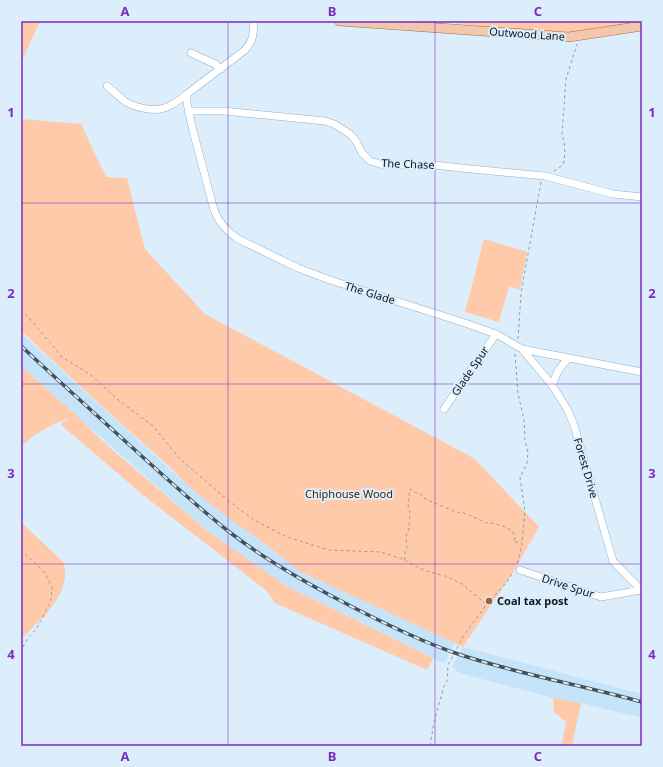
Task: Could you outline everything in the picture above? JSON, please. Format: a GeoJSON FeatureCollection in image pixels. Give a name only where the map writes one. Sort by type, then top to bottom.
{"type":"FeatureCollection","features":[{"type":"Feature","properties":{"kind":"main road","name":"Outwood Lane"},"geometry":{"type":"LineString","coordinates":[[339,21],[569,37],[642,26]]}},
{"type":"Feature","properties":{"kind":"street"},"geometry":{"type":"LineString","coordinates":[[107,86],[125,101],[133,105],[157,110],[171,106],[239,56],[250,45],[253,37],[254,21]]}},
{"type":"Feature","properties":{"kind":"street"},"geometry":{"type":"LineString","coordinates":[[191,53],[215,64],[221,69]]}},
{"type":"Feature","properties":{"kind":"street","name":"The Glade"},"geometry":{"type":"LineString","coordinates":[[187,94],[188,111],[214,210],[220,222],[229,233],[238,239],[298,268],[330,280],[496,334],[519,347],[642,372]]}},
{"type":"Feature","properties":{"kind":"street","name":"The Chase"},"geometry":{"type":"LineString","coordinates":[[188,111],[224,111],[325,121],[334,124],[350,134],[356,141],[362,153],[370,161],[383,165],[434,165],[545,176],[613,194],[642,197]]}},
{"type":"Feature","properties":{"kind":"street","name":"Glade Spur"},"geometry":{"type":"LineString","coordinates":[[444,409],[496,334]]}},
{"type":"Feature","properties":{"kind":"street","name":"Forest Drive"},"geometry":{"type":"LineString","coordinates":[[519,347],[552,385],[566,409],[574,425],[613,561],[641,590]]}},
{"type":"Feature","properties":{"kind":"street"},"geometry":{"type":"LineString","coordinates":[[552,385],[558,371],[568,358]]}},
{"type":"Feature","properties":{"kind":"street","name":"Drive Spur"},"geometry":{"type":"LineString","coordinates":[[520,570],[601,597],[641,590]]}},
{"type":"Feature","properties":{"kind":"path"},"geometry":{"type":"LineString","coordinates":[[430,746],[434,722],[444,686],[447,681],[448,665],[464,636],[487,604],[507,582],[515,569],[521,551],[525,511],[520,478],[527,463],[528,452],[525,441],[524,419],[518,394],[515,351],[519,347],[521,293],[541,181],[545,176],[559,169],[563,165],[565,157],[565,143],[562,134],[566,79],[580,35]]}},
{"type":"Feature","properties":{"kind":"path"},"geometry":{"type":"LineString","coordinates":[[21,310],[62,357],[91,375],[117,399],[153,426],[180,459],[230,502],[254,520],[287,536],[329,550],[381,552],[405,560],[426,571],[445,576],[462,584],[487,604]]}},
{"type":"Feature","properties":{"kind":"path"},"geometry":{"type":"LineString","coordinates":[[405,560],[405,553],[407,549],[406,536],[409,529],[410,512],[408,508],[410,489],[421,494],[426,499],[456,512],[464,513],[487,523],[503,526],[512,531],[515,536],[514,542],[522,542]]}},
{"type":"Feature","properties":{"kind":"path"},"geometry":{"type":"LineString","coordinates":[[21,550],[44,572],[52,587],[51,600],[37,628],[28,638],[21,650]]}},
{"type":"Feature","properties":{"kind":"shaded area"},"geometry":{"type":"Polygon","coordinates":[[[21,333],[189,487],[299,570],[455,643],[444,663],[288,587],[210,533],[21,367],[21,333]]]}},
{"type":"Feature","properties":{"kind":"shaded area"},"geometry":{"type":"Polygon","coordinates":[[[463,647],[642,694],[642,718],[581,703],[553,698],[459,673],[452,667],[463,647]]]}},
{"type":"Feature","properties":{"kind":"green space"},"geometry":{"type":"Polygon","coordinates":[[[21,21],[40,21],[21,63],[21,21]]]}},
{"type":"Feature","properties":{"kind":"green space"},"geometry":{"type":"Polygon","coordinates":[[[412,21],[642,21],[642,26],[569,37],[454,23],[412,21]]]}},
{"type":"Feature","properties":{"kind":"green space","name":"Chiphouse Wood"},"geometry":{"type":"Polygon","coordinates":[[[21,119],[81,124],[106,177],[127,178],[145,249],[205,314],[475,459],[539,527],[515,569],[463,647],[299,571],[189,487],[170,467],[21,331],[21,119]]]}},
{"type":"Feature","properties":{"kind":"green space"},"geometry":{"type":"Polygon","coordinates":[[[484,239],[527,252],[520,290],[509,286],[499,322],[465,312],[484,239]]]}},
{"type":"Feature","properties":{"kind":"green space"},"geometry":{"type":"Polygon","coordinates":[[[21,368],[25,372],[23,368],[76,415],[109,447],[210,533],[288,587],[433,658],[427,670],[275,603],[267,591],[143,495],[60,424],[72,417],[45,429],[21,446],[21,368]]]}},
{"type":"Feature","properties":{"kind":"green space"},"geometry":{"type":"Polygon","coordinates":[[[21,522],[63,562],[65,578],[57,599],[43,619],[41,618],[21,640],[21,522]]]}},
{"type":"Feature","properties":{"kind":"green space"},"geometry":{"type":"Polygon","coordinates":[[[553,698],[581,703],[572,746],[561,746],[566,722],[554,712],[553,698]]]}},
{"type":"Feature","properties":{"kind":"railway"},"geometry":{"type":"LineString","coordinates":[[21,346],[188,498],[245,544],[299,578],[384,623],[443,649],[503,668],[642,702]]}},
{"type":"Feature","properties":{"kind":"place","name":"Coal tax post"},"geometry":{"type":"Point","coordinates":[489,601]}}]}
